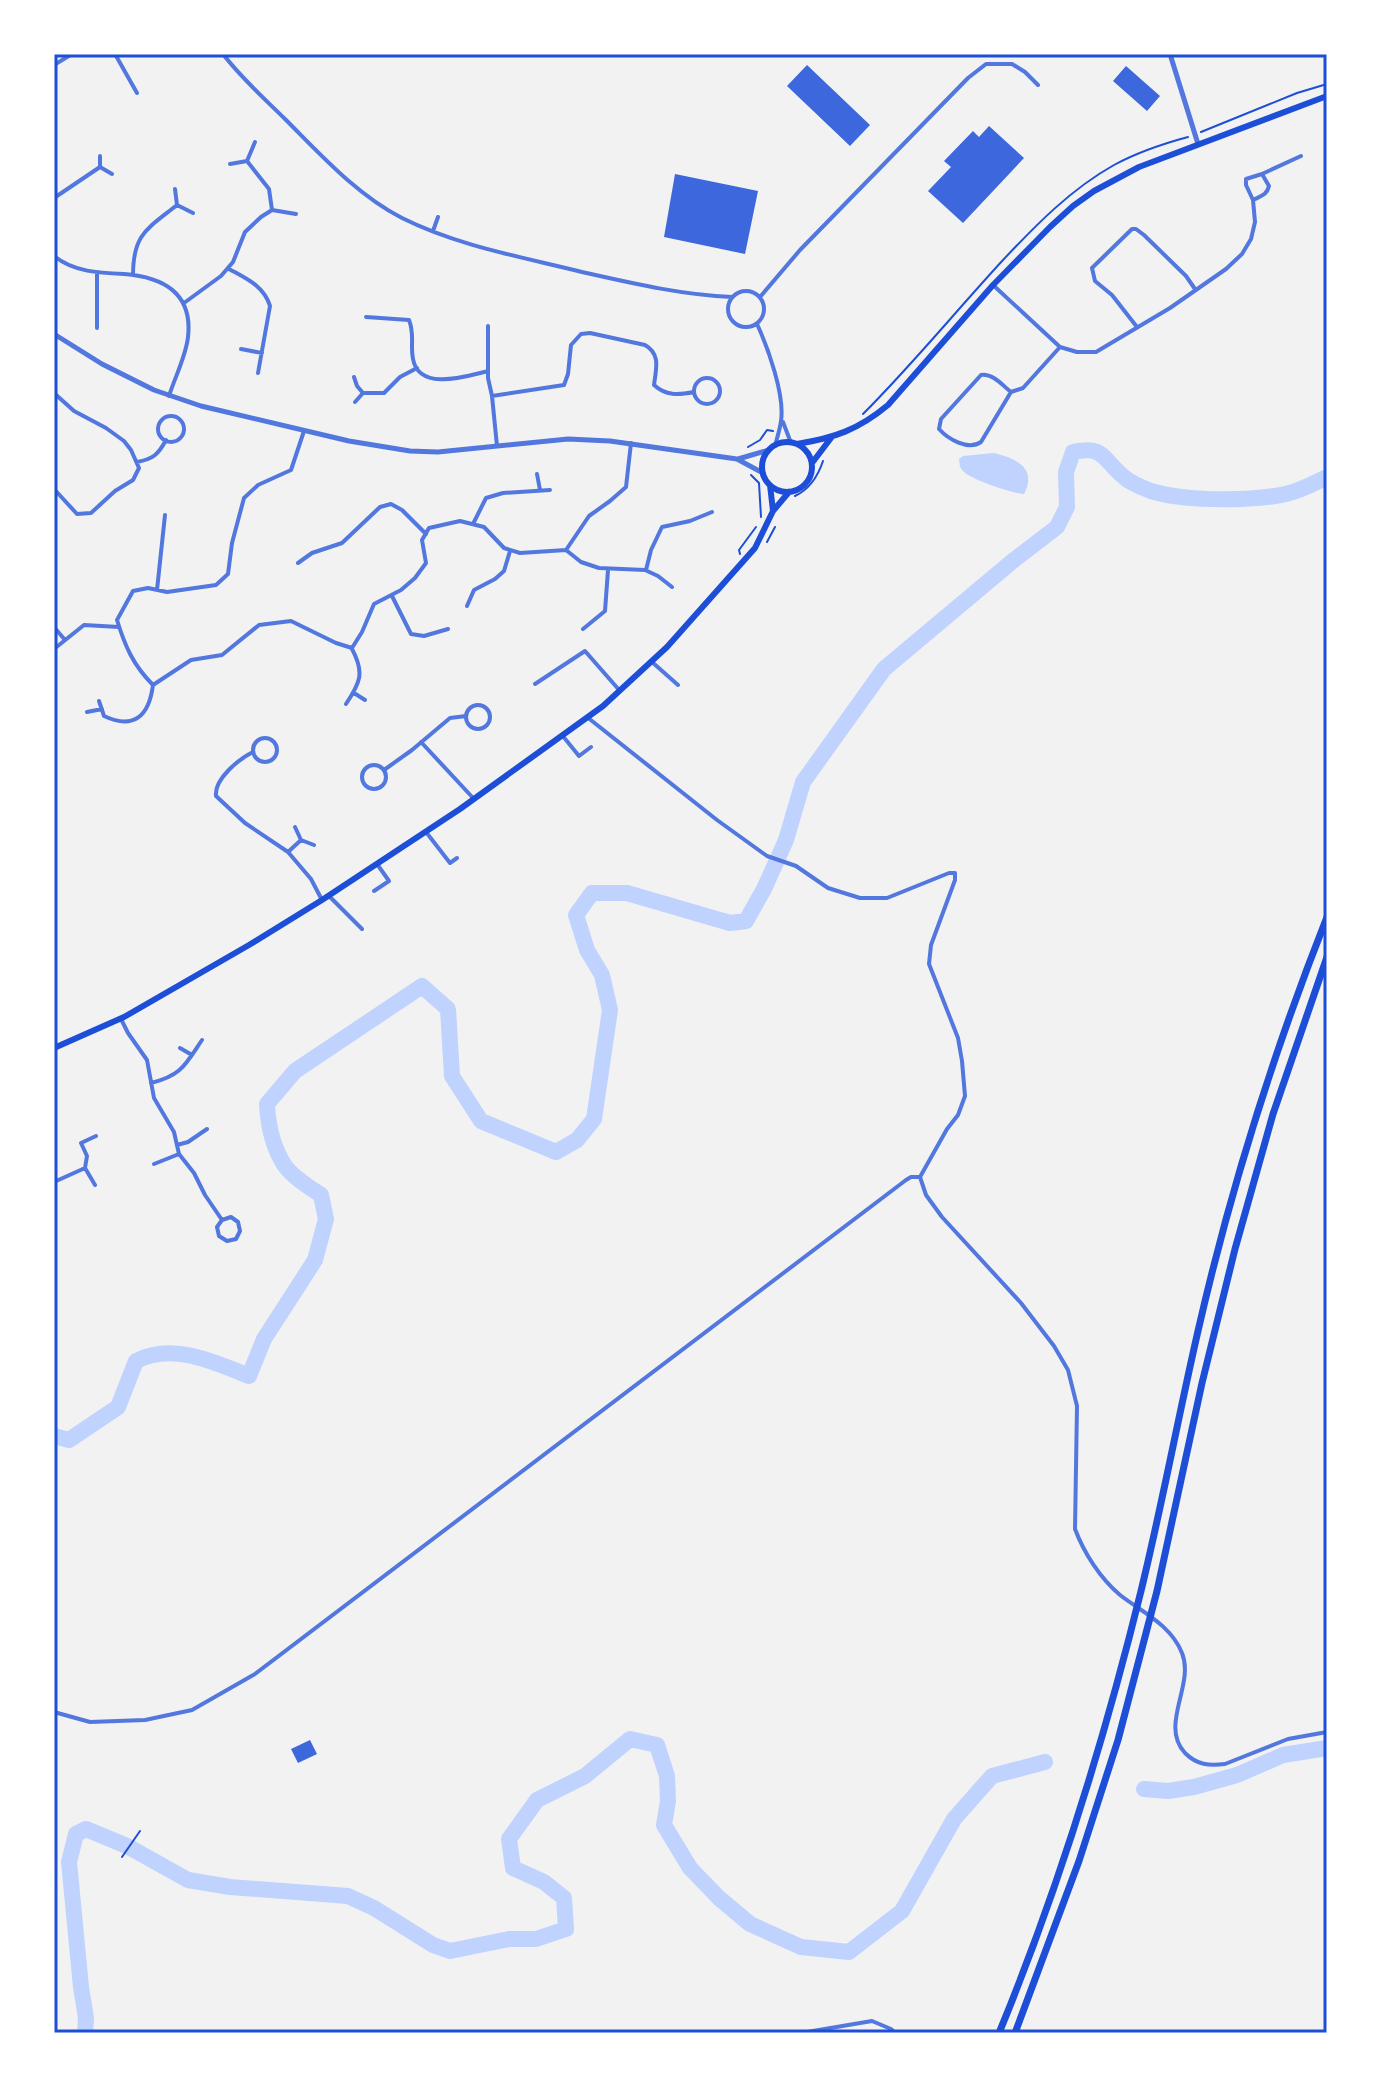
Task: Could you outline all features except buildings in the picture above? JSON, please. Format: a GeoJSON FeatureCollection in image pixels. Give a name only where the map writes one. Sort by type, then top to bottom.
{"type":"FeatureCollection","features":[{"type":"Feature","properties":{"kind":"highway"},"geometry":{"type":"LineString","coordinates":[[999,2033],[1073,1829],[1100,1744],[1142,1586],[1198,1331],[1225,1226],[1267,1085],[1327,917]]}},
{"type":"Feature","properties":{"kind":"highway"},"geometry":{"type":"LineString","coordinates":[[1015,2033],[1061,1913],[1118,1740],[1157,1591],[1235,1249],[1273,1114],[1327,957]]}},
{"type":"Feature","properties":{"kind":"main road"},"geometry":{"type":"LineString","coordinates":[[773,511],[770,485],[763,473],[764,458],[772,448],[785,443],[831,438],[870,420],[888,405],[993,285],[1073,206],[1139,167],[1327,96]]}},
{"type":"Feature","properties":{"kind":"main road"},"geometry":{"type":"LineString","coordinates":[[812,463],[831,438]]}},
{"type":"Feature","properties":{"kind":"main road"},"geometry":{"type":"LineString","coordinates":[[54,1048],[121,1019],[329,896],[474,800],[620,691],[652,662],[755,548],[773,511],[807,483],[812,463],[809,455],[794,444]]}},
{"type":"Feature","properties":{"kind":"main road"},"geometry":{"type":"LineString","coordinates":[[770,485],[790,495]]}},
{"type":"Feature","properties":{"kind":"street"},"geometry":{"type":"LineString","coordinates":[[54,65],[72,54]]}},
{"type":"Feature","properties":{"kind":"street"},"geometry":{"type":"LineString","coordinates":[[115,54],[137,93]]}},
{"type":"Feature","properties":{"kind":"street"},"geometry":{"type":"LineString","coordinates":[[223,54],[353,184],[401,217],[433,231],[513,255],[607,278],[713,296],[732,297],[749,291],[760,297],[765,309],[757,324],[743,327],[732,320],[728,307],[732,297]]}},
{"type":"Feature","properties":{"kind":"street"},"geometry":{"type":"LineString","coordinates":[[1170,54],[1198,144]]}},
{"type":"Feature","properties":{"kind":"street"},"geometry":{"type":"LineString","coordinates":[[760,297],[800,250],[968,78],[986,64],[1012,64],[1038,85]]}},
{"type":"Feature","properties":{"kind":"street"},"geometry":{"type":"LineString","coordinates":[[247,161],[255,142]]}},
{"type":"Feature","properties":{"kind":"street"},"geometry":{"type":"LineString","coordinates":[[100,156],[100,167]]}},
{"type":"Feature","properties":{"kind":"street"},"geometry":{"type":"LineString","coordinates":[[993,285],[1060,347],[1077,352],[1096,352],[1170,308],[1226,269],[1242,254],[1251,239],[1255,222],[1253,200],[1246,179],[1301,156]]}},
{"type":"Feature","properties":{"kind":"street"},"geometry":{"type":"LineString","coordinates":[[230,164],[247,161]]}},
{"type":"Feature","properties":{"kind":"street"},"geometry":{"type":"LineString","coordinates":[[247,161],[269,189],[272,210]]}},
{"type":"Feature","properties":{"kind":"street"},"geometry":{"type":"LineString","coordinates":[[100,167],[112,174]]}},
{"type":"Feature","properties":{"kind":"street"},"geometry":{"type":"LineString","coordinates":[[54,198],[100,167]]}},
{"type":"Feature","properties":{"kind":"street"},"geometry":{"type":"LineString","coordinates":[[1253,200],[1268,191],[1269,186],[1262,174]]}},
{"type":"Feature","properties":{"kind":"street"},"geometry":{"type":"LineString","coordinates":[[175,189],[177,205]]}},
{"type":"Feature","properties":{"kind":"street"},"geometry":{"type":"LineString","coordinates":[[177,205],[193,213]]}},
{"type":"Feature","properties":{"kind":"street"},"geometry":{"type":"LineString","coordinates":[[133,275],[138,239],[177,205]]}},
{"type":"Feature","properties":{"kind":"street"},"geometry":{"type":"LineString","coordinates":[[184,303],[212,285],[228,268],[245,232],[261,217],[272,210],[296,214]]}},
{"type":"Feature","properties":{"kind":"street"},"geometry":{"type":"LineString","coordinates":[[433,231],[438,217]]}},
{"type":"Feature","properties":{"kind":"street"},"geometry":{"type":"LineString","coordinates":[[1137,327],[1092,275],[1092,268],[1132,229],[1144,235],[1195,289]]}},
{"type":"Feature","properties":{"kind":"street"},"geometry":{"type":"LineString","coordinates":[[54,256],[70,265],[97,273],[153,278],[175,291],[184,303],[189,318],[188,340],[169,396]]}},
{"type":"Feature","properties":{"kind":"street"},"geometry":{"type":"LineString","coordinates":[[228,268],[261,288],[270,306],[258,373]]}},
{"type":"Feature","properties":{"kind":"street"},"geometry":{"type":"LineString","coordinates":[[97,273],[97,328]]}},
{"type":"Feature","properties":{"kind":"street"},"geometry":{"type":"LineString","coordinates":[[366,317],[409,320],[414,331],[413,360],[419,372],[432,378],[449,380],[488,371]]}},
{"type":"Feature","properties":{"kind":"street"},"geometry":{"type":"LineString","coordinates":[[737,459],[772,448],[782,420],[781,399],[766,343],[757,324]]}},
{"type":"Feature","properties":{"kind":"street"},"geometry":{"type":"LineString","coordinates":[[488,326],[488,378],[497,446]]}},
{"type":"Feature","properties":{"kind":"street"},"geometry":{"type":"LineString","coordinates":[[492,396],[564,385],[571,345],[581,334],[590,333],[645,345],[652,349],[657,360],[654,385],[662,392],[678,395],[694,392]]}},
{"type":"Feature","properties":{"kind":"street"},"geometry":{"type":"LineString","coordinates":[[54,334],[114,370],[169,396],[304,431],[410,451],[445,452],[568,439],[631,443],[737,459],[763,473]]}},
{"type":"Feature","properties":{"kind":"street"},"geometry":{"type":"LineString","coordinates":[[1011,392],[992,377],[981,375],[941,419],[939,429],[946,436],[968,446],[981,442],[1011,392],[1023,388],[1060,347]]}},
{"type":"Feature","properties":{"kind":"street"},"geometry":{"type":"LineString","coordinates":[[241,349],[262,353]]}},
{"type":"Feature","properties":{"kind":"street"},"geometry":{"type":"LineString","coordinates":[[355,402],[363,393],[384,393],[400,377],[417,368]]}},
{"type":"Feature","properties":{"kind":"street"},"geometry":{"type":"LineString","coordinates":[[354,377],[363,393]]}},
{"type":"Feature","properties":{"kind":"street"},"geometry":{"type":"LineString","coordinates":[[705,378],[716,382],[720,390],[714,402],[705,404],[697,400],[694,392],[698,381],[705,378]]}},
{"type":"Feature","properties":{"kind":"street"},"geometry":{"type":"LineString","coordinates":[[54,393],[74,411],[124,441],[139,468],[133,480],[115,491],[91,513],[77,514],[54,489]]}},
{"type":"Feature","properties":{"kind":"street"},"geometry":{"type":"LineString","coordinates":[[175,417],[182,421],[183,433],[174,441],[166,440],[160,435],[159,426],[163,419],[175,417]]}},
{"type":"Feature","properties":{"kind":"street"},"geometry":{"type":"LineString","coordinates":[[782,420],[794,444]]}},
{"type":"Feature","properties":{"kind":"street"},"geometry":{"type":"LineString","coordinates":[[153,685],[126,648],[117,620],[133,591],[148,588],[167,592],[216,585],[228,574],[232,543],[244,498],[258,485],[291,470],[304,431]]}},
{"type":"Feature","properties":{"kind":"street"},"geometry":{"type":"LineString","coordinates":[[137,462],[159,454],[166,440]]}},
{"type":"Feature","properties":{"kind":"street"},"geometry":{"type":"LineString","coordinates":[[566,550],[589,516],[626,487],[631,443]]}},
{"type":"Feature","properties":{"kind":"street"},"geometry":{"type":"LineString","coordinates":[[537,474],[540,490]]}},
{"type":"Feature","properties":{"kind":"street"},"geometry":{"type":"LineString","coordinates":[[473,524],[486,498],[503,493],[550,490]]}},
{"type":"Feature","properties":{"kind":"street"},"geometry":{"type":"LineString","coordinates":[[298,563],[312,553],[342,543],[380,507],[391,504],[402,510],[426,534]]}},
{"type":"Feature","properties":{"kind":"street"},"geometry":{"type":"LineString","coordinates":[[645,570],[662,527],[712,512]]}},
{"type":"Feature","properties":{"kind":"street"},"geometry":{"type":"LineString","coordinates":[[157,590],[165,515]]}},
{"type":"Feature","properties":{"kind":"street"},"geometry":{"type":"LineString","coordinates":[[352,648],[374,604],[415,578],[426,563],[422,540],[429,528],[460,521],[484,527],[504,548],[510,550],[520,553],[566,550],[581,562],[599,568],[645,570],[672,587]]}},
{"type":"Feature","properties":{"kind":"street"},"geometry":{"type":"LineString","coordinates":[[467,606],[474,590],[504,571],[510,550]]}},
{"type":"Feature","properties":{"kind":"street"},"geometry":{"type":"LineString","coordinates":[[583,629],[605,611],[608,569]]}},
{"type":"Feature","properties":{"kind":"street"},"geometry":{"type":"LineString","coordinates":[[391,595],[411,634],[424,636],[448,629]]}},
{"type":"Feature","properties":{"kind":"street"},"geometry":{"type":"LineString","coordinates":[[99,701],[104,716],[119,723],[137,719],[148,707],[153,685],[191,660],[222,655],[259,625],[291,621],[352,648]]}},
{"type":"Feature","properties":{"kind":"street"},"geometry":{"type":"LineString","coordinates":[[54,649],[84,625],[119,627]]}},
{"type":"Feature","properties":{"kind":"street"},"geometry":{"type":"LineString","coordinates":[[54,627],[65,640]]}},
{"type":"Feature","properties":{"kind":"street"},"geometry":{"type":"LineString","coordinates":[[346,704],[359,685],[360,669],[352,648]]}},
{"type":"Feature","properties":{"kind":"street"},"geometry":{"type":"LineString","coordinates":[[535,684],[585,651],[620,691]]}},
{"type":"Feature","properties":{"kind":"street"},"geometry":{"type":"LineString","coordinates":[[652,662],[678,685]]}},
{"type":"Feature","properties":{"kind":"street"},"geometry":{"type":"LineString","coordinates":[[354,693],[365,700]]}},
{"type":"Feature","properties":{"kind":"street"},"geometry":{"type":"LineString","coordinates":[[472,705],[482,705],[489,710],[491,718],[487,726],[479,729],[470,726],[466,716],[472,705]]}},
{"type":"Feature","properties":{"kind":"street"},"geometry":{"type":"LineString","coordinates":[[87,712],[102,709]]}},
{"type":"Feature","properties":{"kind":"street"},"geometry":{"type":"LineString","coordinates":[[384,770],[450,718],[466,716]]}},
{"type":"Feature","properties":{"kind":"street"},"geometry":{"type":"LineString","coordinates":[[587,717],[767,856],[796,866],[828,888],[860,898],[887,898],[955,873],[953,888],[931,945],[929,964],[958,1038],[965,1096],[961,1110],[920,1177],[926,1195],[942,1217],[1021,1303],[1064,1360],[1077,1406],[1075,1529],[1102,1577],[1163,1626],[1177,1643],[1186,1667],[1175,1729],[1181,1748],[1201,1764],[1216,1765],[1288,1739],[1327,1732]]}},
{"type":"Feature","properties":{"kind":"street"},"geometry":{"type":"LineString","coordinates":[[562,735],[579,756],[591,747]]}},
{"type":"Feature","properties":{"kind":"street"},"geometry":{"type":"LineString","coordinates":[[263,738],[272,740],[277,747],[275,756],[267,761],[258,759],[253,752],[255,743],[263,738]]}},
{"type":"Feature","properties":{"kind":"street"},"geometry":{"type":"LineString","coordinates":[[421,742],[474,800]]}},
{"type":"Feature","properties":{"kind":"street"},"geometry":{"type":"LineString","coordinates":[[253,752],[239,759],[217,785],[216,796],[245,823],[288,852],[311,879],[322,900]]}},
{"type":"Feature","properties":{"kind":"street"},"geometry":{"type":"LineString","coordinates":[[377,764],[384,770],[385,782],[379,788],[369,788],[362,782],[362,771],[368,765],[377,764]]}},
{"type":"Feature","properties":{"kind":"street"},"geometry":{"type":"LineString","coordinates":[[295,827],[301,840],[314,845]]}},
{"type":"Feature","properties":{"kind":"street"},"geometry":{"type":"LineString","coordinates":[[426,832],[450,863],[457,858]]}},
{"type":"Feature","properties":{"kind":"street"},"geometry":{"type":"LineString","coordinates":[[288,852],[301,840]]}},
{"type":"Feature","properties":{"kind":"street"},"geometry":{"type":"LineString","coordinates":[[374,891],[389,881],[377,864]]}},
{"type":"Feature","properties":{"kind":"street"},"geometry":{"type":"LineString","coordinates":[[329,896],[362,929]]}},
{"type":"Feature","properties":{"kind":"street"},"geometry":{"type":"LineString","coordinates":[[121,1019],[147,1060],[154,1098],[174,1132],[179,1154],[222,1220]]}},
{"type":"Feature","properties":{"kind":"street"},"geometry":{"type":"LineString","coordinates":[[151,1083],[173,1076],[184,1067],[202,1040]]}},
{"type":"Feature","properties":{"kind":"street"},"geometry":{"type":"LineString","coordinates":[[180,1048],[192,1055]]}},
{"type":"Feature","properties":{"kind":"street"},"geometry":{"type":"LineString","coordinates":[[177,1145],[188,1142],[207,1129]]}},
{"type":"Feature","properties":{"kind":"street"},"geometry":{"type":"LineString","coordinates":[[95,1185],[85,1168],[87,1156],[81,1143],[96,1136]]}},
{"type":"Feature","properties":{"kind":"street"},"geometry":{"type":"LineString","coordinates":[[154,1164],[179,1154]]}},
{"type":"Feature","properties":{"kind":"street"},"geometry":{"type":"LineString","coordinates":[[54,1182],[85,1168]]}},
{"type":"Feature","properties":{"kind":"street"},"geometry":{"type":"LineString","coordinates":[[54,1712],[90,1722],[145,1720],[192,1710],[255,1674],[906,1180],[920,1177]]}},
{"type":"Feature","properties":{"kind":"street"},"geometry":{"type":"LineString","coordinates":[[231,1217],[238,1222],[240,1231],[236,1239],[227,1241],[219,1236],[217,1227],[222,1220],[231,1217]]}},
{"type":"Feature","properties":{"kind":"street"},"geometry":{"type":"LineString","coordinates":[[801,2033],[872,2021],[895,2033]]}},
{"type":"Feature","properties":{"kind":"path"},"geometry":{"type":"LineString","coordinates":[[862,414],[1058,205],[1112,167],[1149,148],[1195,135],[1297,93],[1327,84]]}},
{"type":"Feature","properties":{"kind":"path"},"geometry":{"type":"LineString","coordinates":[[790,495],[801,493],[814,480],[825,456],[821,450]]}},
{"type":"Feature","properties":{"kind":"path"},"geometry":{"type":"LineString","coordinates":[[755,548],[761,550],[771,537],[776,522]]}},
{"type":"Feature","properties":{"kind":"path"},"geometry":{"type":"LineString","coordinates":[[122,1857],[140,1831]]}},
{"type":"Feature","properties":{"kind":"water"},"geometry":{"type":"Polygon","coordinates":[[[994,453],[1016,461],[1026,471],[1028,485],[1024,494],[983,482],[960,467],[959,459],[963,456],[994,453]]]}},
{"type":"Feature","properties":{"kind":"waterway"},"geometry":{"type":"LineString","coordinates":[[54,1436],[69,1440],[118,1407],[136,1361],[150,1356],[164,1353],[193,1356],[249,1376],[264,1339],[315,1260],[326,1219],[321,1195],[293,1174],[277,1152],[267,1104],[295,1071],[422,986],[448,1009],[452,1076],[481,1121],[556,1152],[577,1140],[594,1119],[610,1010],[602,975],[587,950],[576,915],[592,893],[627,893],[730,923],[746,921],[786,840],[803,782],[884,669],[1057,527],[1067,507],[1066,472],[1073,452],[1098,452],[1133,483],[1151,491],[1179,497],[1246,499],[1275,496],[1327,477]]}},
{"type":"Feature","properties":{"kind":"waterway"},"geometry":{"type":"LineString","coordinates":[[85,2033],[69,1862],[76,1834],[86,1829],[127,1846],[188,1880],[230,1887],[348,1896],[374,1908],[433,1945],[450,1951],[509,1939],[536,1939],[566,1929],[564,1898],[544,1882],[513,1868],[509,1839],[537,1800],[585,1776],[630,1739],[657,1745],[667,1776],[668,1801],[664,1825],[690,1868],[719,1898],[750,1924],[801,1947],[849,1952],[902,1911],[954,1819],[992,1776],[1045,1762]]}},
{"type":"Feature","properties":{"kind":"waterway"},"geometry":{"type":"LineString","coordinates":[[1144,1789],[1168,1791],[1194,1787],[1237,1775],[1283,1755],[1327,1748]]}}]}
